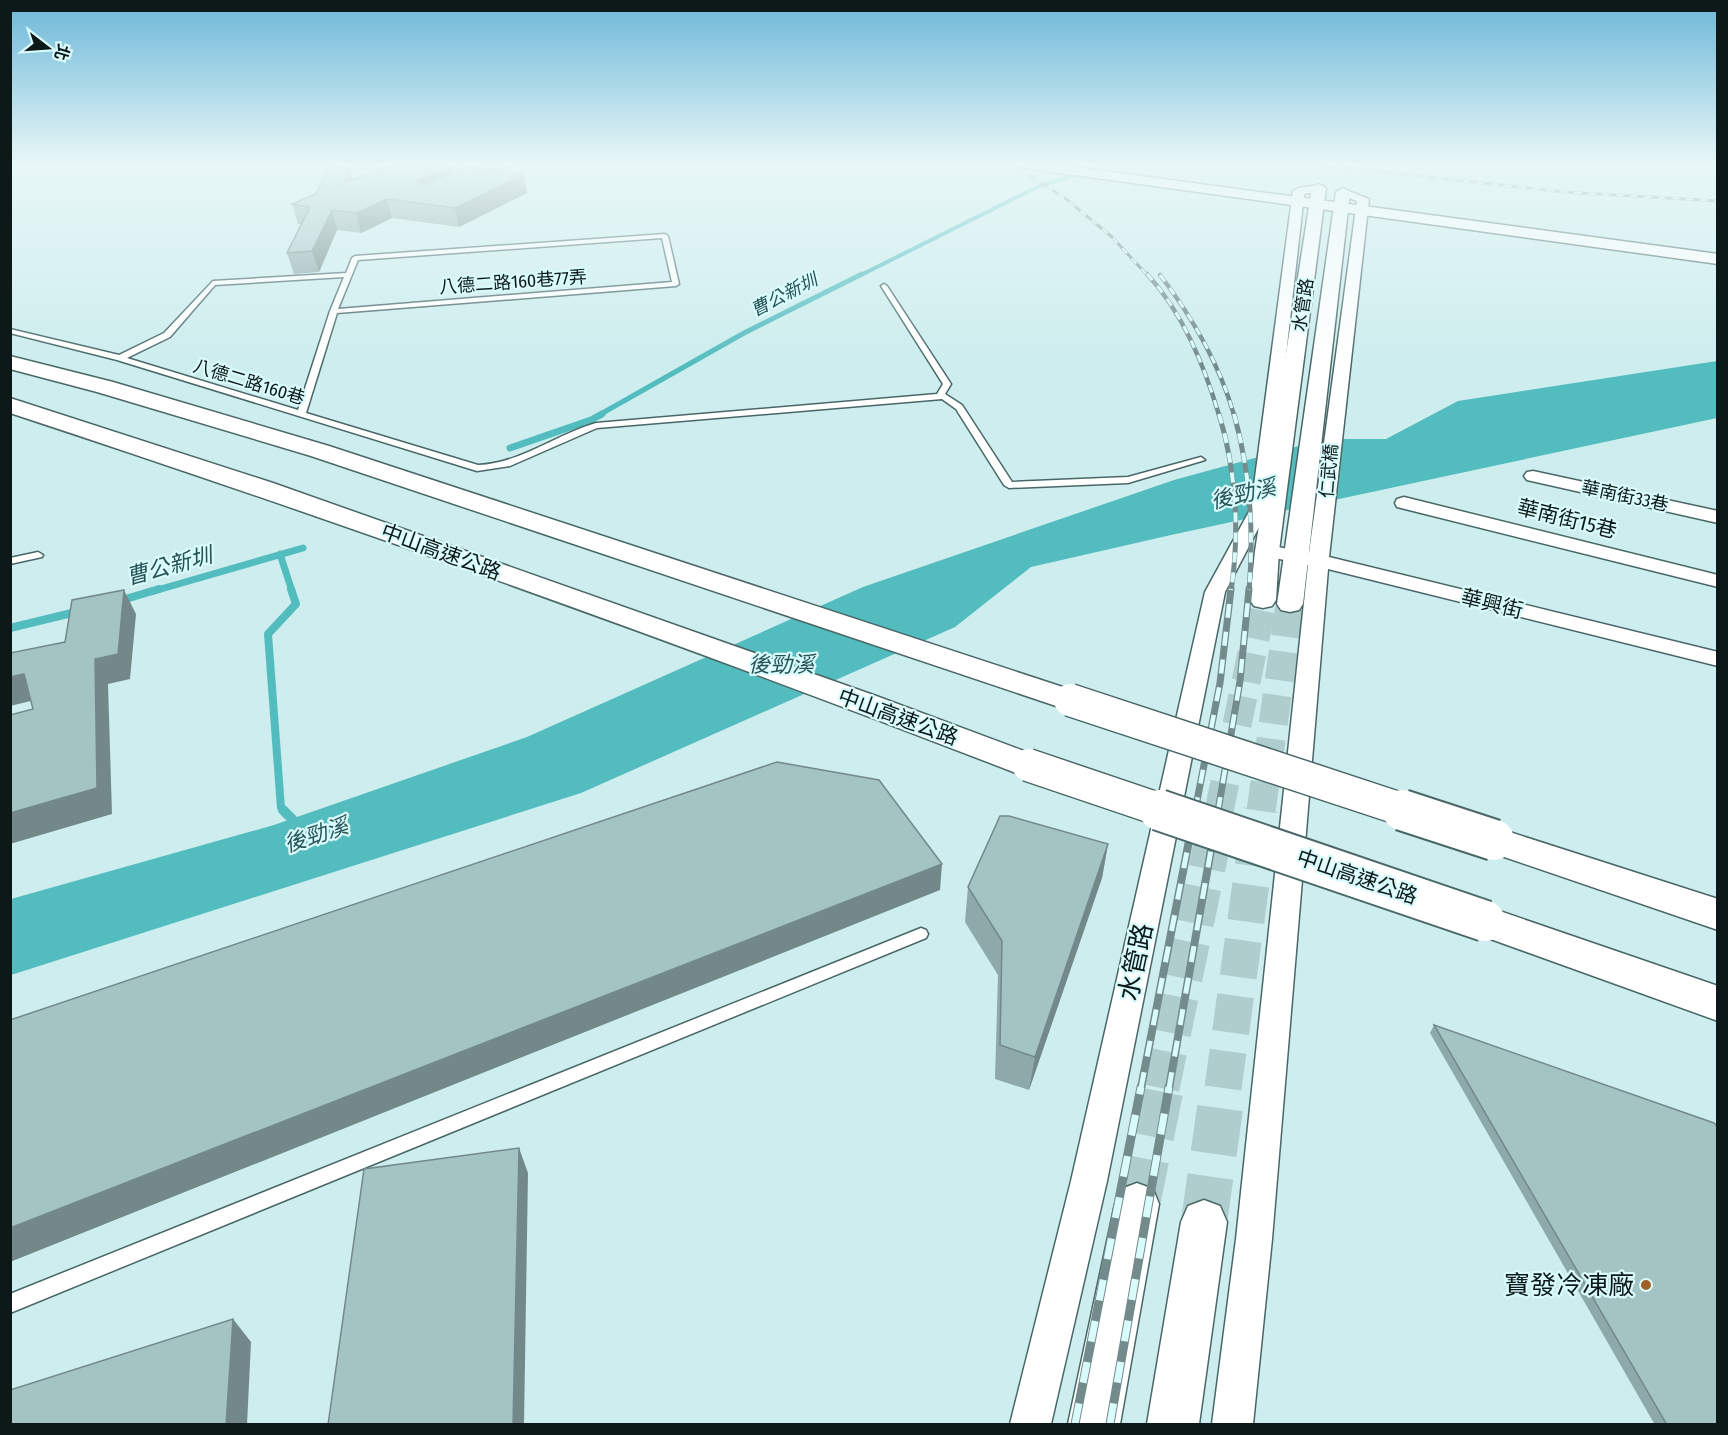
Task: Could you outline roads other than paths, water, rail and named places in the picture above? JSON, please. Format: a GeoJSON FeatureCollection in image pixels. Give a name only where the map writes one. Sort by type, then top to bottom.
{"type":"FeatureCollection","features":[{"type":"Feature","properties":{"kind":"main road"},"geometry":{"type":"LineString","coordinates":[[1544,231],[1718,259]]}},
{"type":"Feature","properties":{"kind":"main road"},"geometry":{"type":"LineString","coordinates":[[1570,231],[1718,252]]}},
{"type":"Feature","properties":{"kind":"main road"},"geometry":{"type":"LineString","coordinates":[[1592,231],[1718,247]]}},
{"type":"Feature","properties":{"kind":"main road"},"geometry":{"type":"LineString","coordinates":[[10,362],[105,387],[320,451],[1718,915]]}},
{"type":"Feature","properties":{"kind":"main road","name":"中山高速公路"},"geometry":{"type":"LineString","coordinates":[[10,405],[264,488],[710,650],[867,704],[1028,765],[1485,921],[1718,1004]]}},
{"type":"Feature","properties":{"kind":"street","name":"水管路"},"geometry":{"type":"LineString","coordinates":[[1277,423],[1295,231]]}},
{"type":"Feature","properties":{"kind":"street","name":"水管路"},"geometry":{"type":"LineString","coordinates":[[1277,423],[1313,231]]}},
{"type":"Feature","properties":{"kind":"street","name":"水管路"},"geometry":{"type":"LineString","coordinates":[[1323,428],[1339,231]]}},
{"type":"Feature","properties":{"kind":"street"},"geometry":{"type":"LineString","coordinates":[[1323,428],[1360,231]]}},
{"type":"Feature","properties":{"kind":"street"},"geometry":{"type":"LineString","coordinates":[[1263,600],[1267,551],[1267,507],[1277,423]]}},
{"type":"Feature","properties":{"kind":"street","name":"仁武橋"},"geometry":{"type":"LineString","coordinates":[[1314,512],[1323,428]]}},
{"type":"Feature","properties":{"kind":"street","name":"華南街33巷"},"geometry":{"type":"LineString","coordinates":[[1533,476],[1718,517]]}},
{"type":"Feature","properties":{"kind":"street","name":"華南街15巷"},"geometry":{"type":"LineString","coordinates":[[1404,503],[1718,581]]}},
{"type":"Feature","properties":{"kind":"street","name":"水管路"},"geometry":{"type":"LineString","coordinates":[[1030,1425],[1089,1181],[1215,592],[1267,507]]}},
{"type":"Feature","properties":{"kind":"street"},"geometry":{"type":"LineString","coordinates":[[1232,1425],[1254,1239],[1307,559],[1314,512]]}},
{"type":"Feature","properties":{"kind":"street","name":"華興街"},"geometry":{"type":"LineString","coordinates":[[1267,551],[1718,659]]}},
{"type":"Feature","properties":{"kind":"street"},"geometry":{"type":"LineString","coordinates":[[1290,604],[1307,559]]}},
{"type":"Feature","properties":{"kind":"street"},"geometry":{"type":"LineString","coordinates":[[1094,1425],[1137,1204]]}},
{"type":"Feature","properties":{"kind":"street"},"geometry":{"type":"LineString","coordinates":[[1173,1425],[1204,1222]]}},
{"type":"Feature","properties":{"kind":"lane","name":"八德二路160巷77弄"},"geometry":{"type":"LineString","coordinates":[[301,416],[334,311],[356,258],[665,236],[676,284],[334,311]]}},
{"type":"Feature","properties":{"kind":"lane"},"geometry":{"type":"LineString","coordinates":[[120,358],[166,335],[213,283],[348,275]]}},
{"type":"Feature","properties":{"kind":"lane"},"geometry":{"type":"LineString","coordinates":[[884,286],[947,384],[940,396],[944,396],[959,407],[1009,485],[1128,480],[1201,460]]}},
{"type":"Feature","properties":{"kind":"lane","name":"八德二路160巷"},"geometry":{"type":"LineString","coordinates":[[10,330],[120,358],[301,416],[477,468],[504,465],[578,431],[596,426],[940,396]]}},
{"type":"Feature","properties":{"kind":"lane"},"geometry":{"type":"LineString","coordinates":[[10,561],[38,555]]}},
{"type":"Feature","properties":{"kind":"lane"},"geometry":{"type":"LineString","coordinates":[[10,1304],[921,934]]}},
{"type":"Feature","properties":{"kind":"water","name":"後勁溪"},"geometry":{"type":"Polygon","coordinates":[[[1717,361],[1717,418],[1031,567],[955,627],[581,793],[11,975],[11,899],[274,825],[527,737],[863,587],[1174,480],[1324,439],[1386,439],[1458,401],[1717,361]]]}},
{"type":"Feature","properties":{"kind":"waterway","name":"曹公新圳"},"geometry":{"type":"LineString","coordinates":[[859,276],[949,231]]}},
{"type":"Feature","properties":{"kind":"waterway","name":"曹公新圳"},"geometry":{"type":"LineString","coordinates":[[599,415],[744,333],[862,274]]}},
{"type":"Feature","properties":{"kind":"waterway","name":"曹公新圳"},"geometry":{"type":"LineString","coordinates":[[510,448],[591,420],[602,414]]}},
{"type":"Feature","properties":{"kind":"waterway","name":"曹公新圳"},"geometry":{"type":"LineString","coordinates":[[280,555],[303,548]]}},
{"type":"Feature","properties":{"kind":"waterway","name":"曹公新圳"},"geometry":{"type":"LineString","coordinates":[[154,591],[280,555]]}},
{"type":"Feature","properties":{"kind":"waterway"},"geometry":{"type":"LineString","coordinates":[[280,555],[292,591]]}},
{"type":"Feature","properties":{"kind":"waterway","name":"曹公新圳"},"geometry":{"type":"LineString","coordinates":[[119,601],[159,589]]}},
{"type":"Feature","properties":{"kind":"waterway"},"geometry":{"type":"LineString","coordinates":[[291,589],[296,604],[268,634],[281,808],[299,826]]}},
{"type":"Feature","properties":{"kind":"waterway","name":"曹公新圳"},"geometry":{"type":"LineString","coordinates":[[10,628],[80,611]]}},
{"type":"Feature","properties":{"kind":"tunnel"},"geometry":{"type":"LineString","coordinates":[[1219,811],[1263,600]]}},
{"type":"Feature","properties":{"kind":"tunnel"},"geometry":{"type":"LineString","coordinates":[[1261,811],[1290,604]]}},
{"type":"Feature","properties":{"kind":"tunnel"},"geometry":{"type":"LineString","coordinates":[[1161,1088],[1219,810]]}},
{"type":"Feature","properties":{"kind":"tunnel"},"geometry":{"type":"LineString","coordinates":[[1223,1088],[1261,810]]}},
{"type":"Feature","properties":{"kind":"tunnel"},"geometry":{"type":"LineString","coordinates":[[1137,1204],[1161,1087]]}},
{"type":"Feature","properties":{"kind":"tunnel"},"geometry":{"type":"LineString","coordinates":[[1204,1222],[1223,1087]]}},
{"type":"Feature","properties":{"kind":"railway"},"geometry":{"type":"LineString","coordinates":[[1105,231],[1148,276]]}},
{"type":"Feature","properties":{"kind":"railway"},"geometry":{"type":"LineString","coordinates":[[1147,274],[1171,305],[1191,340],[1219,415]]}},
{"type":"Feature","properties":{"kind":"railway"},"geometry":{"type":"LineString","coordinates":[[1160,275],[1183,308],[1213,359],[1234,415]]}},
{"type":"Feature","properties":{"kind":"railway"},"geometry":{"type":"LineString","coordinates":[[1219,414],[1225,435],[1235,502],[1235,547],[1231,591]]}},
{"type":"Feature","properties":{"kind":"railway"},"geometry":{"type":"LineString","coordinates":[[1234,414],[1244,457],[1251,524],[1249,591]]}},
{"type":"Feature","properties":{"kind":"railway"},"geometry":{"type":"LineString","coordinates":[[1195,811],[1220,683],[1231,589]]}},
{"type":"Feature","properties":{"kind":"railway"},"geometry":{"type":"LineString","coordinates":[[1218,811],[1240,681],[1249,589]]}},
{"type":"Feature","properties":{"kind":"railway"},"geometry":{"type":"LineString","coordinates":[[1141,1088],[1195,810]]}},
{"type":"Feature","properties":{"kind":"railway"},"geometry":{"type":"LineString","coordinates":[[1169,1088],[1218,810]]}},
{"type":"Feature","properties":{"kind":"railway"},"geometry":{"type":"LineString","coordinates":[[1075,1424],[1141,1087]]}},
{"type":"Feature","properties":{"kind":"railway"},"geometry":{"type":"LineString","coordinates":[[1110,1424],[1169,1087]]}},
{"type":"Feature","properties":{"kind":"place","name":"寶發冷凍廠"},"geometry":{"type":"Point","coordinates":[1646,1285]}}]}
